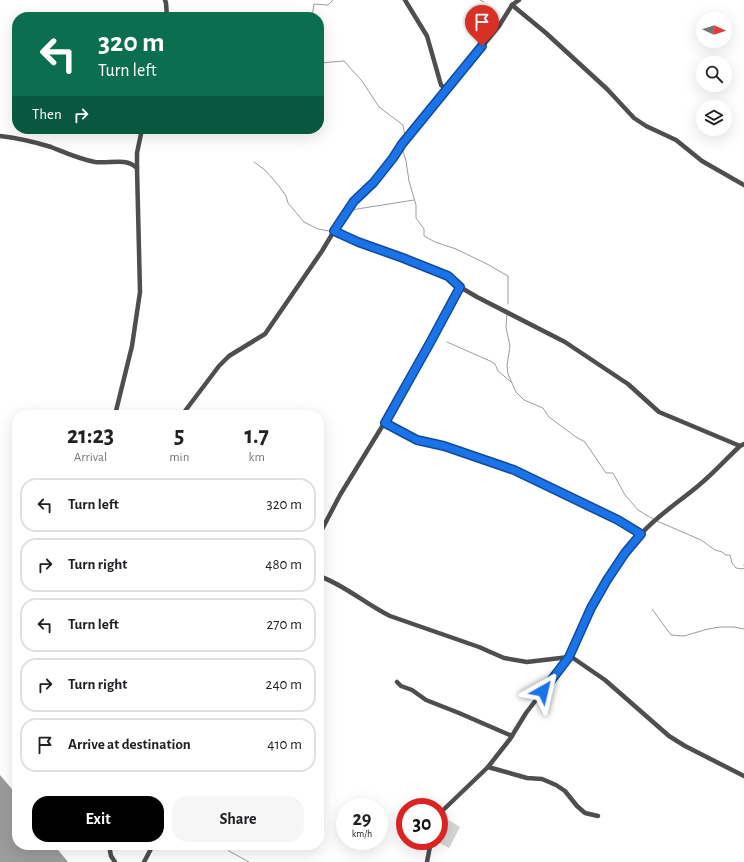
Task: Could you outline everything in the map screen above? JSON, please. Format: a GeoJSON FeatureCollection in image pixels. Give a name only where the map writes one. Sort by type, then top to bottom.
{"type":"FeatureCollection","features":[{"type":"Feature","properties":{"kind":"street"},"geometry":{"type":"LineString","coordinates":[[165,0],[167,12]]}},
{"type":"Feature","properties":{"kind":"street"},"geometry":{"type":"LineString","coordinates":[[405,0],[427,36],[441,85],[446,89]]}},
{"type":"Feature","properties":{"kind":"street"},"geometry":{"type":"LineString","coordinates":[[186,410],[219,366],[229,356],[266,334],[354,201],[374,182],[446,89],[499,26],[512,5],[519,0]]}},
{"type":"Feature","properties":{"kind":"street"},"geometry":{"type":"LineString","coordinates":[[512,5],[546,33],[607,89],[634,118],[646,126],[676,140],[702,161],[744,184]]}},
{"type":"Feature","properties":{"kind":"street"},"geometry":{"type":"LineString","coordinates":[[116,410],[132,346],[140,292],[137,153],[141,134]]}},
{"type":"Feature","properties":{"kind":"street"},"geometry":{"type":"LineString","coordinates":[[0,136],[50,147],[76,157],[96,162],[126,162],[133,164],[137,168]]}},
{"type":"Feature","properties":{"kind":"street"},"geometry":{"type":"LineString","coordinates":[[334,231],[358,242],[448,276],[460,287],[565,342],[628,384],[659,412],[742,445],[699,485],[641,534],[625,553],[591,608],[569,657],[526,713],[512,736],[488,767],[448,805]]}},
{"type":"Feature","properties":{"kind":"street"},"geometry":{"type":"LineString","coordinates":[[324,525],[340,495],[431,341],[460,287]]}},
{"type":"Feature","properties":{"kind":"street"},"geometry":{"type":"LineString","coordinates":[[384,422],[417,440],[444,446],[514,470],[618,520],[641,534]]}},
{"type":"Feature","properties":{"kind":"street"},"geometry":{"type":"LineString","coordinates":[[324,578],[333,581],[376,609],[390,616],[480,647],[504,658],[527,662],[569,657],[573,658],[605,680],[669,736],[685,746],[744,776]]}},
{"type":"Feature","properties":{"kind":"street"},"geometry":{"type":"LineString","coordinates":[[397,682],[401,686],[412,690],[426,700],[512,736]]}},
{"type":"Feature","properties":{"kind":"street"},"geometry":{"type":"LineString","coordinates":[[488,767],[527,778],[542,779],[556,785],[565,791],[577,806],[585,813],[598,816]]}},
{"type":"Feature","properties":{"kind":"street"},"geometry":{"type":"LineString","coordinates":[[110,850],[115,862]]}},
{"type":"Feature","properties":{"kind":"street"},"geometry":{"type":"LineString","coordinates":[[144,862],[150,850]]}},
{"type":"Feature","properties":{"kind":"street"},"geometry":{"type":"LineString","coordinates":[[427,862],[429,850]]}},
{"type":"Feature","properties":{"kind":"shaded area"},"geometry":{"type":"Polygon","coordinates":[[[0,775],[12,789],[12,850],[58,850],[68,862],[0,862],[0,775]]]}},
{"type":"Feature","properties":{"kind":"shaded area"},"geometry":{"type":"Polygon","coordinates":[[[448,820],[460,827],[448,847],[448,820]]]}},
{"type":"Feature","properties":{"kind":"waterway"},"geometry":{"type":"LineString","coordinates":[[313,12],[314,4],[328,5],[333,0]]}},
{"type":"Feature","properties":{"kind":"waterway"},"geometry":{"type":"LineString","coordinates":[[480,0],[484,2]]}},
{"type":"Feature","properties":{"kind":"waterway"},"geometry":{"type":"LineString","coordinates":[[324,63],[344,61],[362,81],[379,107],[403,125],[405,137]]}},
{"type":"Feature","properties":{"kind":"waterway"},"geometry":{"type":"LineString","coordinates":[[405,144],[403,151],[416,205],[416,218],[424,229],[424,236],[435,242],[456,249],[508,276],[508,304]]}},
{"type":"Feature","properties":{"kind":"waterway"},"geometry":{"type":"LineString","coordinates":[[254,162],[265,170],[279,186],[286,196],[288,203],[304,222],[318,229],[329,231]]}},
{"type":"Feature","properties":{"kind":"waterway"},"geometry":{"type":"LineString","coordinates":[[341,224],[351,210],[414,200]]}},
{"type":"Feature","properties":{"kind":"waterway"},"geometry":{"type":"LineString","coordinates":[[507,314],[506,327],[510,346],[507,366],[508,374],[516,392],[524,400],[543,408],[549,417],[585,442],[606,473],[613,473],[625,495],[638,510],[653,519]]}},
{"type":"Feature","properties":{"kind":"waterway"},"geometry":{"type":"LineString","coordinates":[[447,342],[495,364],[498,371],[511,382]]}},
{"type":"Feature","properties":{"kind":"waterway"},"geometry":{"type":"LineString","coordinates":[[657,521],[701,540],[715,550],[726,555],[730,555],[732,563],[736,568],[744,568]]}},
{"type":"Feature","properties":{"kind":"waterway"},"geometry":{"type":"LineString","coordinates":[[652,609],[671,635],[684,636],[720,627],[744,629]]}},
{"type":"Feature","properties":{"kind":"waterway"},"geometry":{"type":"LineString","coordinates":[[228,850],[249,862]]}},
{"type":"Feature","properties":{"kind":"route"},"geometry":{"type":"LineString","coordinates":[[482,46],[402,144],[374,182],[354,201],[334,231],[358,242],[448,276],[460,287],[431,341],[384,422],[385,423],[417,440],[444,446],[514,470],[565,496],[618,520],[641,534],[625,553],[607,580],[591,608],[569,657],[543,691]]}}]}
